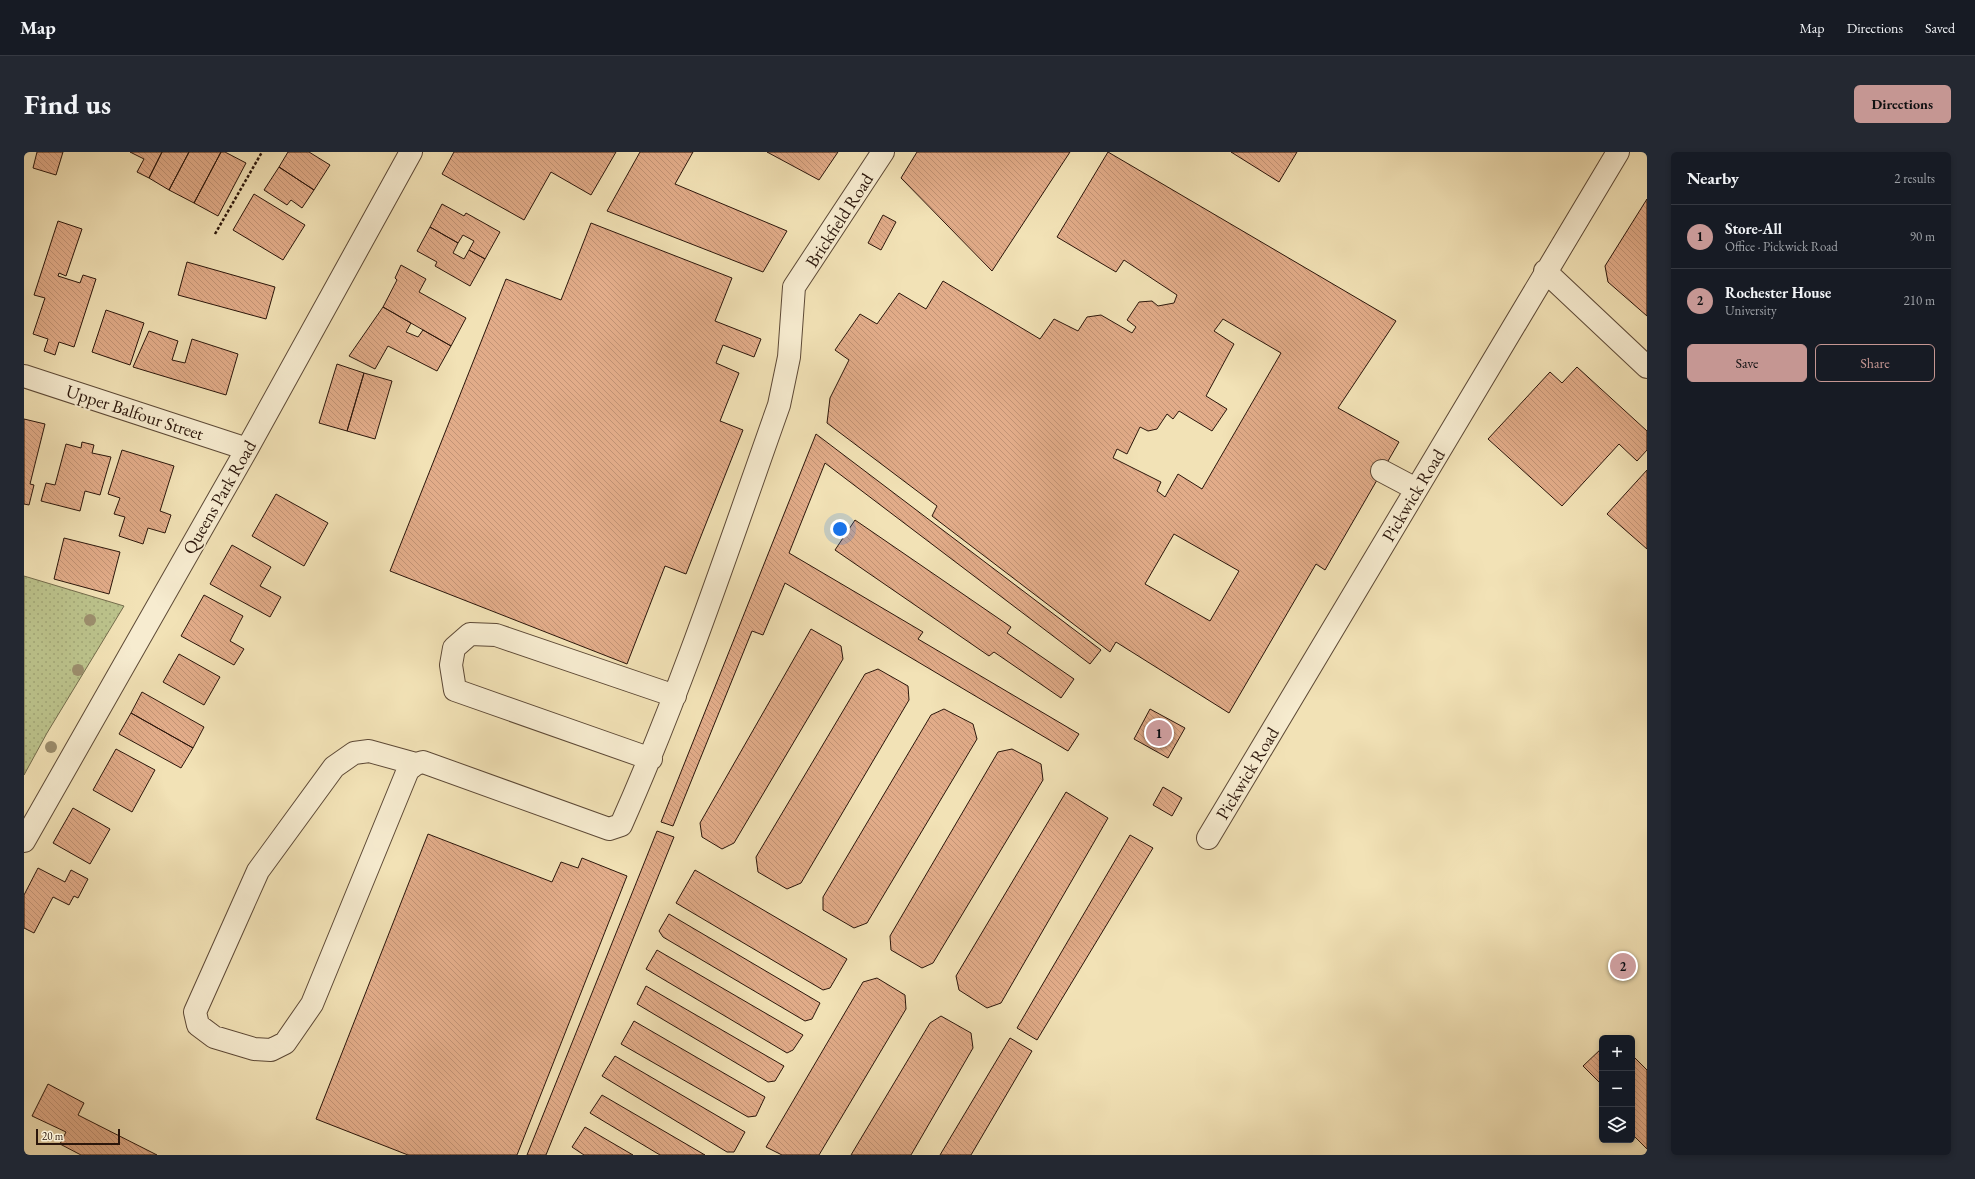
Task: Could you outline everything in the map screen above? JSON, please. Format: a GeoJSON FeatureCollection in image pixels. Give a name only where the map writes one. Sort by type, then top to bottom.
{"type":"FeatureCollection","features":[{"type":"Feature","properties":{"kind":"street","name":"Queens Park Road"},"geometry":{"type":"LineString","coordinates":[[24,841],[247,449],[411,152]]}},
{"type":"Feature","properties":{"kind":"street","name":"Brickfield Road"},"geometry":{"type":"LineString","coordinates":[[675,696],[779,405],[789,357],[794,287],[883,152]]}},
{"type":"Feature","properties":{"kind":"street","name":"Pickwick Road"},"geometry":{"type":"LineString","coordinates":[[1208,838],[1545,271],[1618,152]]}},
{"type":"Feature","properties":{"kind":"street"},"geometry":{"type":"LineString","coordinates":[[1545,271],[1647,367]]}},
{"type":"Feature","properties":{"kind":"street","name":"Upper Balfour Street"},"geometry":{"type":"LineString","coordinates":[[24,376],[247,449]]}},
{"type":"Feature","properties":{"kind":"street"},"geometry":{"type":"LineString","coordinates":[[1379,478],[1412,495]]}},
{"type":"Feature","properties":{"kind":"street"},"geometry":{"type":"LineString","coordinates":[[416,764],[370,751],[354,753],[334,767],[258,871],[195,1012],[198,1025],[214,1037],[254,1049],[271,1050],[285,1043],[312,1004],[408,770],[416,764],[423,762],[609,829],[622,825],[651,759],[675,696],[496,635],[470,634],[454,648],[451,665],[455,690],[651,759]]}},
{"type":"Feature","properties":{"kind":"path"},"geometry":{"type":"LineString","coordinates":[[215,234],[262,152]]}},
{"type":"Feature","properties":{"kind":"green space"},"geometry":{"type":"Polygon","coordinates":[[[24,576],[124,606],[47,733],[24,775],[24,576]]]}},
{"type":"Feature","properties":{"kind":"building"},"geometry":{"type":"Polygon","coordinates":[[[37,152],[63,152],[56,175],[33,168],[37,152]]]}},
{"type":"Feature","properties":{"kind":"building"},"geometry":{"type":"Polygon","coordinates":[[[130,152],[162,152],[149,178],[137,172],[144,159],[130,152]]]}},
{"type":"Feature","properties":{"kind":"building"},"geometry":{"type":"Polygon","coordinates":[[[162,152],[189,152],[169,190],[149,178],[162,152]]]}},
{"type":"Feature","properties":{"kind":"building"},"geometry":{"type":"Polygon","coordinates":[[[189,152],[221,152],[194,203],[169,190],[189,152]]]}},
{"type":"Feature","properties":{"kind":"building"},"geometry":{"type":"Polygon","coordinates":[[[221,152],[225,152],[246,163],[218,216],[194,203],[221,152]]]}},
{"type":"Feature","properties":{"kind":"building"},"geometry":{"type":"Polygon","coordinates":[[[288,152],[309,152],[330,165],[314,190],[279,167],[288,152]]]}},
{"type":"Feature","properties":{"kind":"building"},"geometry":{"type":"Polygon","coordinates":[[[454,152],[616,152],[591,195],[551,172],[524,220],[442,174],[454,152]]]}},
{"type":"Feature","properties":{"kind":"building"},"geometry":{"type":"Polygon","coordinates":[[[640,152],[693,152],[675,184],[787,231],[763,272],[607,211],[640,152]]]}},
{"type":"Feature","properties":{"kind":"building"},"geometry":{"type":"Polygon","coordinates":[[[767,152],[838,152],[819,180],[767,152]]]}},
{"type":"Feature","properties":{"kind":"building"},"geometry":{"type":"Polygon","coordinates":[[[917,152],[1070,152],[992,271],[901,178],[917,152]]]}},
{"type":"Feature","properties":{"kind":"building"},"geometry":{"type":"Polygon","coordinates":[[[1108,152],[1396,321],[1338,408],[1399,442],[1325,570],[1316,564],[1229,713],[1116,642],[1110,652],[932,516],[937,506],[827,423],[830,398],[849,360],[835,350],[860,314],[877,324],[899,293],[926,309],[943,281],[1040,339],[1054,319],[1078,331],[1087,317],[1101,315],[1132,333],[1136,327],[1127,320],[1139,302],[1152,301],[1158,306],[1174,303],[1177,295],[1124,260],[1116,272],[1057,237],[1108,152]],[[1223,319],[1214,331],[1234,344],[1206,396],[1227,409],[1212,431],[1179,411],[1173,419],[1167,414],[1157,429],[1148,431],[1140,427],[1127,454],[1117,449],[1113,458],[1161,482],[1157,491],[1165,497],[1178,474],[1202,489],[1281,353],[1223,319]],[[1174,534],[1145,584],[1210,621],[1239,571],[1174,534]]]}},
{"type":"Feature","properties":{"kind":"building"},"geometry":{"type":"Polygon","coordinates":[[[1231,152],[1297,152],[1279,182],[1231,152]]]}},
{"type":"Feature","properties":{"kind":"building"},"geometry":{"type":"Polygon","coordinates":[[[279,167],[314,190],[302,208],[291,200],[287,205],[264,190],[279,167]]]}},
{"type":"Feature","properties":{"kind":"building"},"geometry":{"type":"Polygon","coordinates":[[[254,194],[305,225],[283,260],[233,230],[254,194]]]}},
{"type":"Feature","properties":{"kind":"building"},"geometry":{"type":"Polygon","coordinates":[[[1647,199],[1647,316],[1608,282],[1605,266],[1647,199]]]}},
{"type":"Feature","properties":{"kind":"building"},"geometry":{"type":"Polygon","coordinates":[[[442,204],[464,216],[466,213],[500,232],[485,259],[469,250],[474,241],[463,235],[458,243],[430,227],[442,204]]]}},
{"type":"Feature","properties":{"kind":"building"},"geometry":{"type":"Polygon","coordinates":[[[883,215],[896,222],[881,250],[868,243],[883,215]]]}},
{"type":"Feature","properties":{"kind":"building"},"geometry":{"type":"Polygon","coordinates":[[[58,221],[82,229],[66,276],[59,273],[58,276],[80,283],[83,275],[96,279],[74,347],[59,342],[55,355],[44,351],[48,339],[33,334],[45,298],[34,295],[58,221]]]}},
{"type":"Feature","properties":{"kind":"building"},"geometry":{"type":"Polygon","coordinates":[[[591,223],[732,278],[715,321],[761,339],[754,357],[723,345],[716,363],[739,373],[720,421],[743,430],[686,574],[665,566],[627,664],[390,571],[506,279],[561,300],[591,223]]]}},
{"type":"Feature","properties":{"kind":"building"},"geometry":{"type":"Polygon","coordinates":[[[430,227],[458,243],[453,253],[464,259],[469,250],[485,259],[470,286],[435,266],[437,262],[417,251],[430,227]]]}},
{"type":"Feature","properties":{"kind":"building"},"geometry":{"type":"Polygon","coordinates":[[[187,262],[275,287],[266,319],[178,295],[187,262]]]}},
{"type":"Feature","properties":{"kind":"building"},"geometry":{"type":"Polygon","coordinates":[[[401,265],[426,279],[419,292],[466,318],[451,346],[383,307],[397,280],[395,278],[401,265]]]}},
{"type":"Feature","properties":{"kind":"building"},"geometry":{"type":"Polygon","coordinates":[[[383,307],[411,323],[406,332],[418,337],[423,330],[451,346],[437,371],[388,346],[375,369],[349,356],[383,307]]]}},
{"type":"Feature","properties":{"kind":"building"},"geometry":{"type":"Polygon","coordinates":[[[106,310],[144,323],[130,365],[92,352],[106,310]]]}},
{"type":"Feature","properties":{"kind":"building"},"geometry":{"type":"Polygon","coordinates":[[[149,331],[178,341],[172,360],[185,363],[192,339],[238,354],[226,395],[133,367],[149,331]]]}},
{"type":"Feature","properties":{"kind":"building"},"geometry":{"type":"Polygon","coordinates":[[[337,364],[364,373],[347,431],[319,423],[337,364]]]}},
{"type":"Feature","properties":{"kind":"building"},"geometry":{"type":"Polygon","coordinates":[[[1577,367],[1647,431],[1647,450],[1637,461],[1619,444],[1562,506],[1488,439],[1550,372],[1562,383],[1577,367]]]}},
{"type":"Feature","properties":{"kind":"building"},"geometry":{"type":"Polygon","coordinates":[[[364,373],[392,381],[375,439],[347,431],[364,373]]]}},
{"type":"Feature","properties":{"kind":"building"},"geometry":{"type":"Polygon","coordinates":[[[24,419],[45,424],[30,484],[34,485],[29,505],[24,504],[24,419]]]}},
{"type":"Feature","properties":{"kind":"building"},"geometry":{"type":"Polygon","coordinates":[[[816,434],[1101,650],[1090,664],[825,463],[789,553],[923,632],[918,639],[1079,734],[1068,751],[785,583],[763,635],[752,631],[673,826],[661,822],[816,434]]]}},
{"type":"Feature","properties":{"kind":"building"},"geometry":{"type":"Polygon","coordinates":[[[82,442],[94,445],[92,453],[111,457],[100,495],[85,491],[80,511],[41,501],[46,483],[55,485],[66,444],[81,448],[82,442]]]}},
{"type":"Feature","properties":{"kind":"building"},"geometry":{"type":"Polygon","coordinates":[[[122,450],[174,466],[160,511],[171,515],[165,533],[148,528],[143,544],[119,536],[125,517],[114,514],[120,498],[108,494],[122,450]]]}},
{"type":"Feature","properties":{"kind":"building"},"geometry":{"type":"Polygon","coordinates":[[[1647,470],[1647,549],[1607,514],[1647,470]]]}},
{"type":"Feature","properties":{"kind":"building"},"geometry":{"type":"Polygon","coordinates":[[[276,494],[328,523],[304,566],[252,536],[276,494]]]}},
{"type":"Feature","properties":{"kind":"building"},"geometry":{"type":"Polygon","coordinates":[[[855,520],[1011,627],[1007,633],[1074,679],[1061,698],[994,652],[989,656],[835,550],[855,520]]]}},
{"type":"Feature","properties":{"kind":"building"},"geometry":{"type":"Polygon","coordinates":[[[64,538],[120,552],[109,594],[54,579],[64,538]]]}},
{"type":"Feature","properties":{"kind":"building"},"geometry":{"type":"Polygon","coordinates":[[[232,545],[271,567],[260,586],[281,597],[270,617],[210,584],[232,545]]]}},
{"type":"Feature","properties":{"kind":"building"},"geometry":{"type":"Polygon","coordinates":[[[204,595],[243,616],[230,641],[244,649],[234,665],[181,636],[204,595]]]}},
{"type":"Feature","properties":{"kind":"building"},"geometry":{"type":"Polygon","coordinates":[[[811,629],[841,646],[843,659],[734,843],[722,849],[702,837],[700,823],[811,629]]]}},
{"type":"Feature","properties":{"kind":"building"},"geometry":{"type":"Polygon","coordinates":[[[179,654],[220,677],[204,705],[163,682],[179,654]]]}},
{"type":"Feature","properties":{"kind":"building"},"geometry":{"type":"Polygon","coordinates":[[[878,669],[908,686],[909,700],[801,883],[787,889],[758,872],[756,857],[865,674],[878,669]]]}},
{"type":"Feature","properties":{"kind":"building"},"geometry":{"type":"Polygon","coordinates":[[[142,692],[204,727],[193,748],[131,713],[142,692]]]}},
{"type":"Feature","properties":{"kind":"building"},"geometry":{"type":"Polygon","coordinates":[[[944,709],[973,724],[977,739],[867,923],[854,928],[823,910],[823,897],[931,715],[944,709]]]}},
{"type":"Feature","properties":{"kind":"building"},"geometry":{"type":"Polygon","coordinates":[[[1150,709],[1185,728],[1168,758],[1134,739],[1150,709]]]}},
{"type":"Feature","properties":{"kind":"building"},"geometry":{"type":"Polygon","coordinates":[[[131,713],[193,748],[181,768],[119,734],[131,713]]]}},
{"type":"Feature","properties":{"kind":"building"},"geometry":{"type":"Polygon","coordinates":[[[116,749],[155,770],[132,812],[93,790],[116,749]]]}},
{"type":"Feature","properties":{"kind":"building"},"geometry":{"type":"Polygon","coordinates":[[[1012,749],[1041,764],[1043,780],[933,963],[922,968],[891,950],[890,936],[998,752],[1012,749]]]}},
{"type":"Feature","properties":{"kind":"building"},"geometry":{"type":"Polygon","coordinates":[[[1163,787],[1182,798],[1172,816],[1153,805],[1163,787]]]}},
{"type":"Feature","properties":{"kind":"building"},"geometry":{"type":"Polygon","coordinates":[[[1066,792],[1108,818],[1001,1003],[987,1008],[959,990],[956,976],[1066,792]]]}},
{"type":"Feature","properties":{"kind":"building"},"geometry":{"type":"Polygon","coordinates":[[[73,808],[110,829],[90,864],[53,843],[73,808]]]}},
{"type":"Feature","properties":{"kind":"building"},"geometry":{"type":"Polygon","coordinates":[[[657,831],[674,837],[546,1155],[527,1155],[657,831]]]}},
{"type":"Feature","properties":{"kind":"building"},"geometry":{"type":"Polygon","coordinates":[[[428,834],[552,882],[561,862],[578,868],[582,858],[627,876],[517,1155],[408,1155],[316,1119],[428,834]]]}},
{"type":"Feature","properties":{"kind":"building"},"geometry":{"type":"Polygon","coordinates":[[[1130,835],[1153,848],[1037,1040],[1017,1028],[1130,835]]]}},
{"type":"Feature","properties":{"kind":"building"},"geometry":{"type":"Polygon","coordinates":[[[38,868],[65,882],[71,870],[88,879],[78,898],[74,896],[69,905],[53,897],[34,933],[24,928],[24,895],[38,868]]]}},
{"type":"Feature","properties":{"kind":"building"},"geometry":{"type":"Polygon","coordinates":[[[695,870],[847,959],[830,988],[823,990],[676,903],[695,870]]]}},
{"type":"Feature","properties":{"kind":"building"},"geometry":{"type":"Polygon","coordinates":[[[669,914],[820,1003],[812,1019],[805,1021],[663,937],[659,931],[669,914]]]}},
{"type":"Feature","properties":{"kind":"building"},"geometry":{"type":"Polygon","coordinates":[[[657,950],[803,1035],[793,1050],[787,1053],[646,969],[657,950]]]}},
{"type":"Feature","properties":{"kind":"building"},"geometry":{"type":"Polygon","coordinates":[[[877,978],[905,995],[906,1009],[819,1155],[782,1155],[766,1147],[863,982],[877,978]]]}},
{"type":"Feature","properties":{"kind":"building"},"geometry":{"type":"Polygon","coordinates":[[[646,986],[784,1066],[775,1081],[768,1082],[637,1004],[646,986]]]}},
{"type":"Feature","properties":{"kind":"building"},"geometry":{"type":"Polygon","coordinates":[[[941,1016],[971,1033],[973,1048],[911,1155],[851,1155],[930,1023],[941,1016]]]}},
{"type":"Feature","properties":{"kind":"building"},"geometry":{"type":"Polygon","coordinates":[[[634,1021],[765,1097],[756,1116],[748,1117],[621,1044],[634,1021]]]}},
{"type":"Feature","properties":{"kind":"building"},"geometry":{"type":"Polygon","coordinates":[[[1010,1038],[1032,1051],[971,1155],[940,1155],[1010,1038]]]}},
{"type":"Feature","properties":{"kind":"building"},"geometry":{"type":"Polygon","coordinates":[[[1599,1051],[1599,1082],[1583,1066],[1599,1051]]]}},
{"type":"Feature","properties":{"kind":"building"},"geometry":{"type":"Polygon","coordinates":[[[615,1056],[745,1132],[734,1152],[727,1152],[602,1076],[615,1056]]]}},
{"type":"Feature","properties":{"kind":"building"},"geometry":{"type":"Polygon","coordinates":[[[1635,1058],[1647,1070],[1647,1149],[1635,1137],[1635,1058]]]}},
{"type":"Feature","properties":{"kind":"building"},"geometry":{"type":"Polygon","coordinates":[[[48,1084],[84,1103],[78,1115],[157,1155],[81,1155],[60,1144],[66,1132],[32,1116],[48,1084]]]}},
{"type":"Feature","properties":{"kind":"building"},"geometry":{"type":"Polygon","coordinates":[[[602,1095],[705,1155],[660,1155],[590,1113],[602,1095]]]}},
{"type":"Feature","properties":{"kind":"building"},"geometry":{"type":"Polygon","coordinates":[[[585,1127],[633,1155],[584,1155],[572,1147],[585,1127]]]}},
{"type":"Feature","properties":{"kind":"place","name":"Store-All"},"geometry":{"type":"Point","coordinates":[1159,733]}},
{"type":"Feature","properties":{"kind":"place","name":"Rochester House"},"geometry":{"type":"Point","coordinates":[1623,966]}}]}
